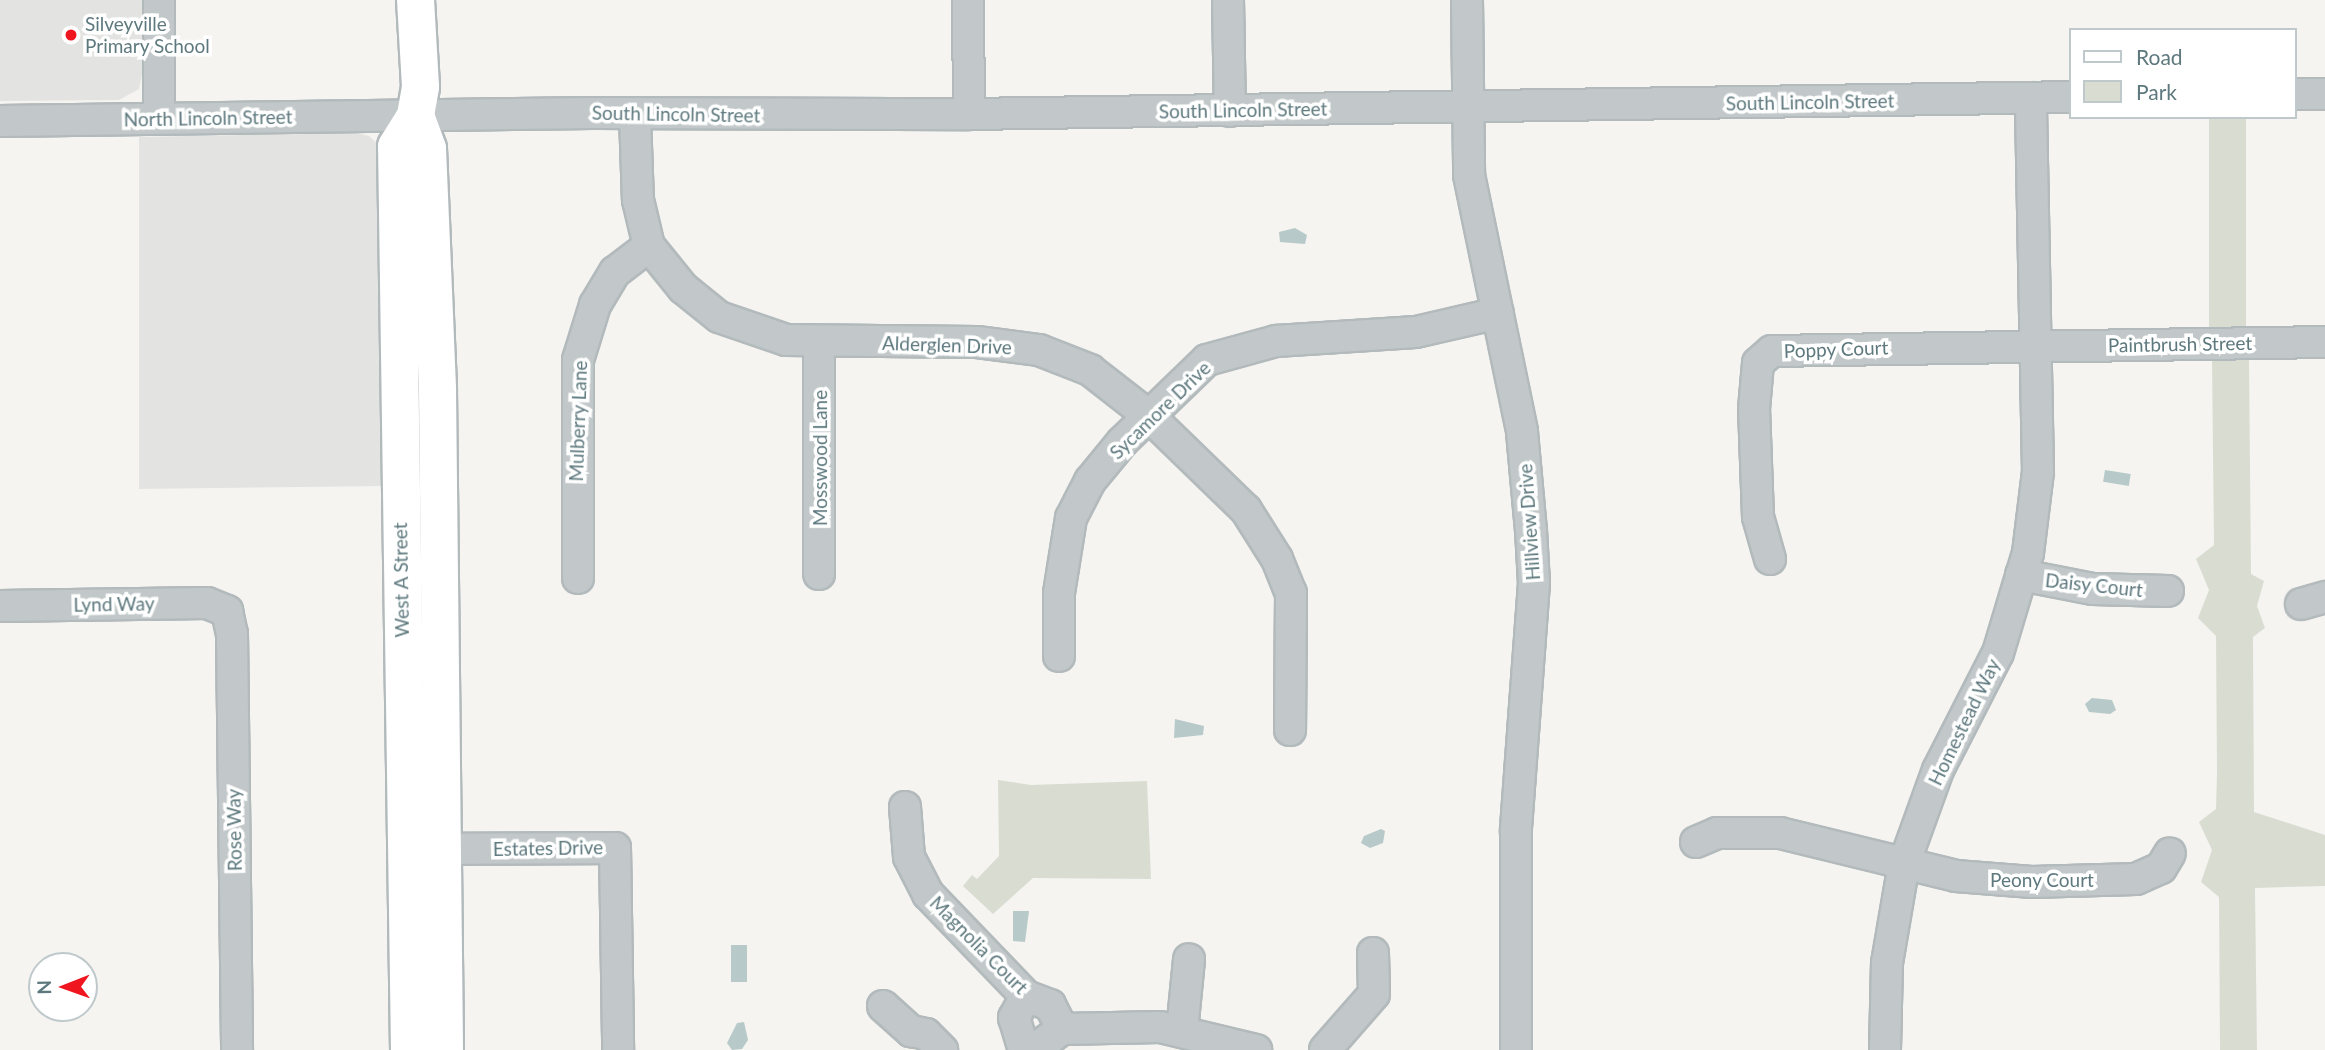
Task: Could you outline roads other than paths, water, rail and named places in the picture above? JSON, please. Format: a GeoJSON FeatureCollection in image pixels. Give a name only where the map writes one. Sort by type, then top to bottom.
{"type":"FeatureCollection","features":[{"type":"Feature","properties":{"kind":"main road","name":"West A Street"},"geometry":{"type":"LineString","coordinates":[[409,1050],[421,849],[437,390],[427,148],[415,115],[420,86],[415,0]]}},
{"type":"Feature","properties":{"kind":"main road","name":"West A Street"},"geometry":{"type":"LineString","coordinates":[[421,849],[444,1050]]}},
{"type":"Feature","properties":{"kind":"street"},"geometry":{"type":"LineString","coordinates":[[159,0],[159,118]]}},
{"type":"Feature","properties":{"kind":"street"},"geometry":{"type":"LineString","coordinates":[[968,0],[969,114]]}},
{"type":"Feature","properties":{"kind":"street"},"geometry":{"type":"LineString","coordinates":[[1228,0],[1230,111]]}},
{"type":"Feature","properties":{"kind":"street","name":"Hillview Drive"},"geometry":{"type":"LineString","coordinates":[[1467,0],[1469,175],[1522,432],[1534,583],[1516,831],[1516,1050]]}},
{"type":"Feature","properties":{"kind":"street"},"geometry":{"type":"LineString","coordinates":[[2297,94],[2325,94]]}},
{"type":"Feature","properties":{"kind":"street","name":"South Lincoln Street"},"geometry":{"type":"LineString","coordinates":[[415,115],[969,114],[2070,97]]}},
{"type":"Feature","properties":{"kind":"street","name":"Homestead Way"},"geometry":{"type":"LineString","coordinates":[[1885,1050],[1887,962],[1904,864],[1938,770],[1998,653],[2021,575],[2038,472],[2031,98]]}},
{"type":"Feature","properties":{"kind":"street","name":"North Lincoln Street"},"geometry":{"type":"LineString","coordinates":[[0,121],[415,115]]}},
{"type":"Feature","properties":{"kind":"street","name":"Alderglen Drive"},"geometry":{"type":"LineString","coordinates":[[635,116],[638,200],[649,246],[683,288],[719,317],[786,340],[819,343],[977,342],[1040,350],[1090,370],[1149,416],[1246,510],[1277,559],[1292,593],[1290,730]]}},
{"type":"Feature","properties":{"kind":"street","name":"Mulberry Lane"},"geometry":{"type":"LineString","coordinates":[[578,578],[578,360],[595,305],[615,272],[649,246]]}},
{"type":"Feature","properties":{"kind":"street","name":"Sycamore Drive"},"geometry":{"type":"LineString","coordinates":[[1059,656],[1059,593],[1071,518],[1090,481],[1149,416],[1207,360],[1276,341],[1416,332],[1499,313]]}},
{"type":"Feature","properties":{"kind":"street","name":"Paintbrush Street"},"geometry":{"type":"LineString","coordinates":[[2034,345],[2325,342]]}},
{"type":"Feature","properties":{"kind":"street","name":"Mosswood Lane"},"geometry":{"type":"LineString","coordinates":[[819,343],[819,573]]}},
{"type":"Feature","properties":{"kind":"street","name":"Poppy Court"},"geometry":{"type":"LineString","coordinates":[[1770,559],[1756,495],[1756,378],[1765,354],[2034,345]]}},
{"type":"Feature","properties":{"kind":"street","name":"Daisy Court"},"geometry":{"type":"LineString","coordinates":[[2021,575],[2093,589],[2168,591]]}},
{"type":"Feature","properties":{"kind":"street","name":"Lynd Way"},"geometry":{"type":"LineString","coordinates":[[0,606],[207,603],[227,611]]}},
{"type":"Feature","properties":{"kind":"street","name":"Rose Way"},"geometry":{"type":"LineString","coordinates":[[227,611],[232,634],[237,1050]]}},
{"type":"Feature","properties":{"kind":"street","name":"Magnolia Court"},"geometry":{"type":"LineString","coordinates":[[905,807],[909,857],[928,894],[1026,996],[1050,1004],[1062,1029]]}},
{"type":"Feature","properties":{"kind":"street","name":"Peony Court"},"geometry":{"type":"LineString","coordinates":[[1696,842],[1717,833],[1780,832],[1904,864],[2004,882],[2136,879],[2161,868],[2170,853]]}},
{"type":"Feature","properties":{"kind":"street","name":"Estates Drive"},"geometry":{"type":"LineString","coordinates":[[421,849],[615,848],[618,1050]]}},
{"type":"Feature","properties":{"kind":"street"},"geometry":{"type":"LineString","coordinates":[[1325,1050],[1374,994],[1373,953]]}},
{"type":"Feature","properties":{"kind":"street"},"geometry":{"type":"LineString","coordinates":[[1182,1031],[1189,959]]}},
{"type":"Feature","properties":{"kind":"street"},"geometry":{"type":"LineString","coordinates":[[1024,1050],[1014,1018],[1026,996]]}},
{"type":"Feature","properties":{"kind":"street"},"geometry":{"type":"LineString","coordinates":[[883,1006],[911,1031],[926,1034],[942,1050]]}},
{"type":"Feature","properties":{"kind":"street"},"geometry":{"type":"LineString","coordinates":[[1034,1050],[1062,1029],[1182,1031],[1256,1050]]}},
{"type":"Feature","properties":{"kind":"place","name":"Silveyville Primary School"},"geometry":{"type":"Point","coordinates":[71,35]}}]}
